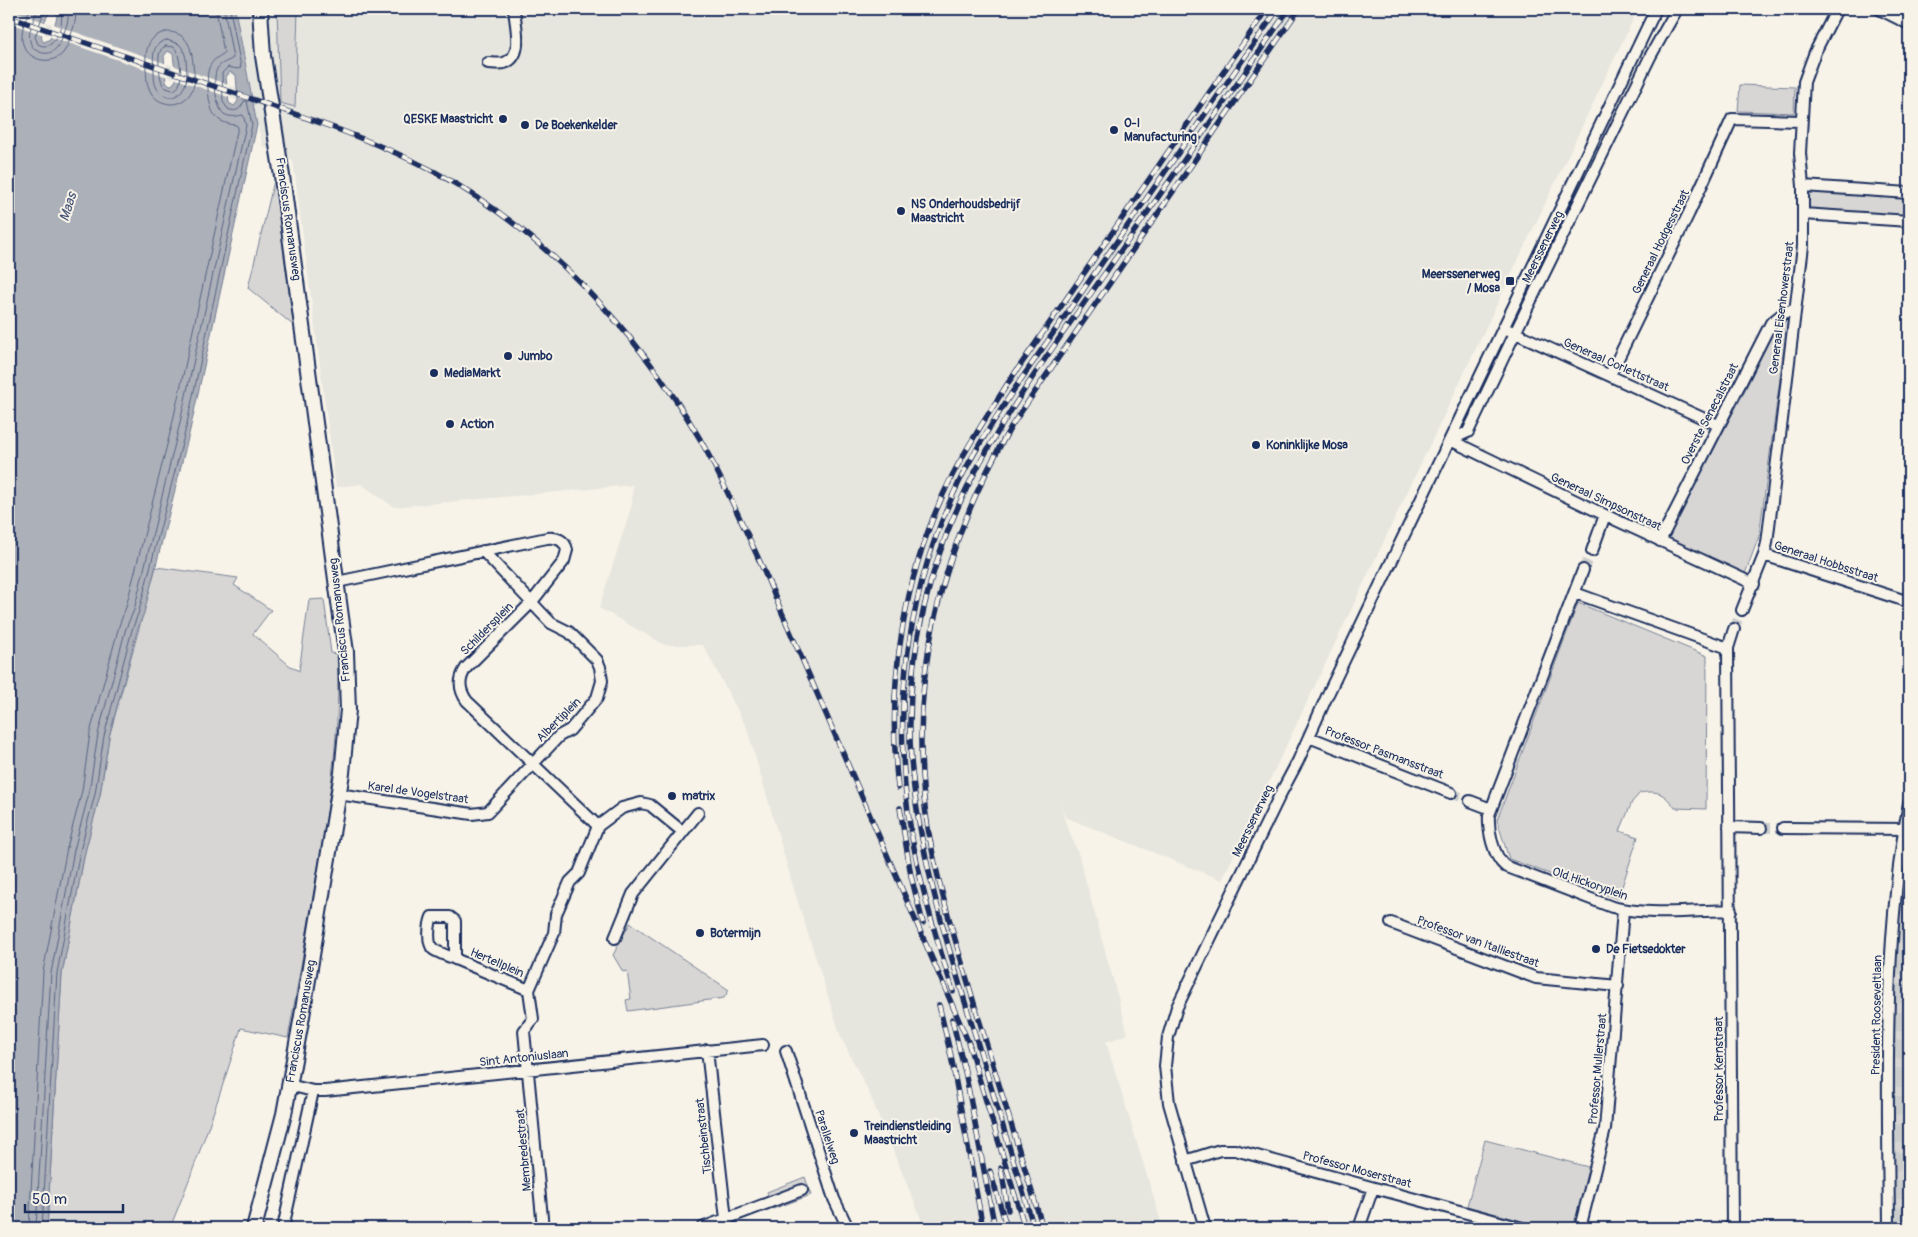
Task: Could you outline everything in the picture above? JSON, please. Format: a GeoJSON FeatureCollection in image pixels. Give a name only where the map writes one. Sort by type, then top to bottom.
{"type":"FeatureCollection","features":[{"type":"Feature","properties":{"kind":"street","name":"Franciscus Romanusweg"},"geometry":{"type":"LineString","coordinates":[[254,1228],[278,1142],[289,1085],[338,794],[347,732],[348,694],[346,652],[286,205],[263,56],[260,9]]}},
{"type":"Feature","properties":{"kind":"street"},"geometry":{"type":"LineString","coordinates":[[488,63],[504,63],[512,58],[517,48],[514,9]]}},
{"type":"Feature","properties":{"kind":"street","name":"Meerssenerweg"},"geometry":{"type":"LineString","coordinates":[[1205,1228],[1172,1119],[1166,1088],[1165,1053],[1172,1021],[1185,989],[1309,737],[1656,9]]}},
{"type":"Feature","properties":{"kind":"street","name":"Meerssenerweg"},"geometry":{"type":"LineString","coordinates":[[1450,440],[1468,432],[1651,55],[1677,9]]}},
{"type":"Feature","properties":{"kind":"street","name":"Generaal Eisenhowerstraat"},"geometry":{"type":"LineString","coordinates":[[1754,584],[1764,555],[1774,494],[1794,310],[1803,246],[1803,186],[1800,153],[1804,82],[1825,29],[1836,9]]}},
{"type":"Feature","properties":{"kind":"street"},"geometry":{"type":"LineString","coordinates":[[1879,9],[1909,24]]}},
{"type":"Feature","properties":{"kind":"street"},"geometry":{"type":"LineString","coordinates":[[1637,48],[1651,55]]}},
{"type":"Feature","properties":{"kind":"street","name":"Generaal Hodgesstraat"},"geometry":{"type":"LineString","coordinates":[[1610,376],[1732,119],[1801,121]]}},
{"type":"Feature","properties":{"kind":"street"},"geometry":{"type":"LineString","coordinates":[[1803,186],[1909,193]]}},
{"type":"Feature","properties":{"kind":"street"},"geometry":{"type":"LineString","coordinates":[[1803,214],[1909,221]]}},
{"type":"Feature","properties":{"kind":"street","name":"Overste Senecalstraat"},"geometry":{"type":"LineString","coordinates":[[1660,541],[1771,323],[1785,312],[1794,310]]}},
{"type":"Feature","properties":{"kind":"street","name":"Generaal Corlettstraat"},"geometry":{"type":"LineString","coordinates":[[1503,328],[1718,425]]}},
{"type":"Feature","properties":{"kind":"street","name":"Generaal Simpsonstraat"},"geometry":{"type":"LineString","coordinates":[[1450,440],[1754,584]]}},
{"type":"Feature","properties":{"kind":"street"},"geometry":{"type":"LineString","coordinates":[[1592,551],[1605,515]]}},
{"type":"Feature","properties":{"kind":"street","name":"Schildersplein"},"geometry":{"type":"LineString","coordinates":[[483,551],[547,538],[558,539],[563,542],[567,550],[564,561],[531,603],[466,668],[460,678],[460,684],[461,691],[467,701],[598,826]]}},
{"type":"Feature","properties":{"kind":"street"},"geometry":{"type":"LineString","coordinates":[[337,582],[483,551]]}},
{"type":"Feature","properties":{"kind":"street","name":"Albertiplein"},"geometry":{"type":"LineString","coordinates":[[483,551],[551,623],[569,632],[597,660],[602,674],[598,698],[570,730],[559,736],[533,764]]}},
{"type":"Feature","properties":{"kind":"street","name":"Generaal Hobbsstraat"},"geometry":{"type":"LineString","coordinates":[[1764,555],[1909,602]]}},
{"type":"Feature","properties":{"kind":"street","name":"Old Hickoryplein"},"geometry":{"type":"LineString","coordinates":[[1583,570],[1491,809],[1488,822],[1497,856],[1505,866],[1623,910],[1639,912],[1731,910]]}},
{"type":"Feature","properties":{"kind":"street"},"geometry":{"type":"LineString","coordinates":[[1742,610],[1754,584]]}},
{"type":"Feature","properties":{"kind":"street"},"geometry":{"type":"LineString","coordinates":[[1575,593],[1728,648]]}},
{"type":"Feature","properties":{"kind":"street"},"geometry":{"type":"LineString","coordinates":[[1731,910],[1728,648],[1734,629]]}},
{"type":"Feature","properties":{"kind":"street","name":"Professor Pasmansstraat"},"geometry":{"type":"LineString","coordinates":[[1309,737],[1451,793]]}},
{"type":"Feature","properties":{"kind":"street","name":"Karel de Vogelstraat"},"geometry":{"type":"LineString","coordinates":[[338,794],[480,814],[488,812],[533,764]]}},
{"type":"Feature","properties":{"kind":"street"},"geometry":{"type":"LineString","coordinates":[[1470,801],[1491,809]]}},
{"type":"Feature","properties":{"kind":"street"},"geometry":{"type":"LineString","coordinates":[[529,990],[554,933],[556,914],[570,882],[579,873],[598,826],[622,808],[641,802],[650,805],[683,832]]}},
{"type":"Feature","properties":{"kind":"street","name":"President Rooseveltlaan"},"geometry":{"type":"LineString","coordinates":[[1890,1228],[1888,1067],[1890,982],[1897,874],[1907,829],[1909,803]]}},
{"type":"Feature","properties":{"kind":"street"},"geometry":{"type":"LineString","coordinates":[[614,938],[633,894],[698,813]]}},
{"type":"Feature","properties":{"kind":"street"},"geometry":{"type":"LineString","coordinates":[[1729,827],[1761,828]]}},
{"type":"Feature","properties":{"kind":"street"},"geometry":{"type":"LineString","coordinates":[[1783,828],[1907,829]]}},
{"type":"Feature","properties":{"kind":"street","name":"Professor Mullerstraat"},"geometry":{"type":"LineString","coordinates":[[1580,1228],[1605,1129],[1623,910]]}},
{"type":"Feature","properties":{"kind":"street","name":"Professor Kernstraat"},"geometry":{"type":"LineString","coordinates":[[1731,910],[1732,1228]]}},
{"type":"Feature","properties":{"kind":"street","name":"Professor van Italliestraat"},"geometry":{"type":"LineString","coordinates":[[1391,923],[1536,978],[1618,986]]}},
{"type":"Feature","properties":{"kind":"street","name":"Hertellplein"},"geometry":{"type":"LineString","coordinates":[[455,959],[529,990]]}},
{"type":"Feature","properties":{"kind":"street","name":"Membredestraat"},"geometry":{"type":"LineString","coordinates":[[529,990],[533,1019],[524,1031],[543,1228]]}},
{"type":"Feature","properties":{"kind":"street","name":"Sint Antoniuslaan"},"geometry":{"type":"LineString","coordinates":[[289,1085],[313,1091],[762,1045]]}},
{"type":"Feature","properties":{"kind":"street","name":"Tischbeinstraat"},"geometry":{"type":"LineString","coordinates":[[707,1050],[727,1224]]}},
{"type":"Feature","properties":{"kind":"street","name":"Parallelweg"},"geometry":{"type":"LineString","coordinates":[[786,1051],[834,1199],[848,1228]]}},
{"type":"Feature","properties":{"kind":"street","name":"Franciscus Romanusweg"},"geometry":{"type":"LineString","coordinates":[[283,1227],[313,1091]]}},
{"type":"Feature","properties":{"kind":"street","name":"Professor Moserstraat"},"geometry":{"type":"LineString","coordinates":[[1186,1161],[1220,1150],[1235,1150],[1508,1226],[1522,1228]]}},
{"type":"Feature","properties":{"kind":"street"},"geometry":{"type":"LineString","coordinates":[[1359,1228],[1373,1188]]}},
{"type":"Feature","properties":{"kind":"street"},"geometry":{"type":"LineString","coordinates":[[702,1228],[727,1224],[802,1190]]}},
{"type":"Feature","properties":{"kind":"street"},"geometry":{"type":"LineString","coordinates":[[283,1227],[294,1228]]}},
{"type":"Feature","properties":{"kind":"shaded area"},"geometry":{"type":"Polygon","coordinates":[[[9,9],[251,93],[236,9],[1638,9],[1222,880],[1065,817],[1059,796],[1065,821],[1078,853],[1128,1034],[1106,1042],[1163,1228],[925,1228],[870,1095],[841,1037],[796,896],[747,728],[703,645],[665,645],[599,608],[632,505],[633,485],[394,507],[361,484],[336,487],[293,160],[263,147],[253,106],[9,22],[9,9]]]}},
{"type":"Feature","properties":{"kind":"shaded area"},"geometry":{"type":"Polygon","coordinates":[[[277,9],[298,9],[295,107],[280,103],[277,9]]]}},
{"type":"Feature","properties":{"kind":"shaded area"},"geometry":{"type":"Polygon","coordinates":[[[1740,85],[1795,87],[1794,113],[1738,111],[1740,85]]]}},
{"type":"Feature","properties":{"kind":"shaded area"},"geometry":{"type":"Polygon","coordinates":[[[274,181],[294,326],[248,288],[274,181]]]}},
{"type":"Feature","properties":{"kind":"shaded area"},"geometry":{"type":"Polygon","coordinates":[[[1807,190],[1909,196],[1909,218],[1806,211],[1807,190]]]}},
{"type":"Feature","properties":{"kind":"shaded area"},"geometry":{"type":"Polygon","coordinates":[[[1788,319],[1759,536],[1745,574],[1667,538],[1743,394],[1774,330],[1788,319]]]}},
{"type":"Feature","properties":{"kind":"shaded area"},"geometry":{"type":"Polygon","coordinates":[[[156,567],[238,578],[234,585],[271,610],[253,634],[289,665],[299,671],[309,600],[324,599],[331,653],[337,654],[338,682],[336,737],[322,846],[288,1038],[241,1028],[208,1129],[170,1228],[47,1228],[62,974],[85,852],[100,795],[109,737],[156,567]]]}},
{"type":"Feature","properties":{"kind":"shaded area"},"geometry":{"type":"Polygon","coordinates":[[[1578,603],[1707,656],[1706,809],[1675,808],[1664,796],[1656,792],[1640,793],[1632,802],[1620,831],[1638,837],[1618,899],[1509,859],[1497,820],[1578,603]]]}},
{"type":"Feature","properties":{"kind":"shaded area"},"geometry":{"type":"Polygon","coordinates":[[[1909,838],[1909,1228],[1894,1228],[1892,1033],[1897,935],[1909,838]]]}},
{"type":"Feature","properties":{"kind":"shaded area"},"geometry":{"type":"Polygon","coordinates":[[[630,923],[729,990],[724,998],[628,1011],[626,1000],[631,999],[627,971],[623,972],[613,955],[630,923]]]}},
{"type":"Feature","properties":{"kind":"shaded area"},"geometry":{"type":"Polygon","coordinates":[[[1485,1140],[1592,1168],[1576,1228],[1548,1228],[1467,1206],[1485,1140]]]}},
{"type":"Feature","properties":{"kind":"shaded area"},"geometry":{"type":"Polygon","coordinates":[[[805,1177],[811,1195],[773,1209],[767,1192],[805,1177]]]}},
{"type":"Feature","properties":{"kind":"water","name":"Maas"},"geometry":{"type":"Polygon","coordinates":[[[9,9],[235,9],[257,125],[190,430],[144,613],[137,631],[109,737],[100,795],[85,852],[62,974],[47,1228],[9,1228],[9,9]],[[52,11],[45,20],[42,29],[42,40],[44,42],[50,39],[57,17],[56,13],[52,11]],[[168,51],[164,56],[166,81],[167,84],[172,85],[176,80],[173,54],[168,51]],[[230,72],[226,77],[229,103],[234,106],[238,101],[236,75],[230,72]]]}},
{"type":"Feature","properties":{"kind":"pier"},"geometry":{"type":"Polygon","coordinates":[[[9,9],[47,23],[44,35],[9,23],[9,9]]]}},
{"type":"Feature","properties":{"kind":"pier"},"geometry":{"type":"Polygon","coordinates":[[[52,24],[167,64],[168,77],[48,36],[52,24]]]}},
{"type":"Feature","properties":{"kind":"pier"},"geometry":{"type":"Polygon","coordinates":[[[172,65],[229,85],[231,98],[173,78],[172,65]]]}},
{"type":"Feature","properties":{"kind":"tunnel"},"geometry":{"type":"LineString","coordinates":[[1583,570],[1592,551]]}},
{"type":"Feature","properties":{"kind":"tunnel"},"geometry":{"type":"LineString","coordinates":[[1734,629],[1742,610]]}},
{"type":"Feature","properties":{"kind":"tunnel"},"geometry":{"type":"LineString","coordinates":[[1451,793],[1470,801]]}},
{"type":"Feature","properties":{"kind":"tunnel"},"geometry":{"type":"LineString","coordinates":[[1761,828],[1783,828]]}},
{"type":"Feature","properties":{"kind":"tunnel"},"geometry":{"type":"LineString","coordinates":[[1897,969],[1900,900],[1909,831]]}},
{"type":"Feature","properties":{"kind":"tunnel"},"geometry":{"type":"LineString","coordinates":[[1895,956],[1897,1228]]}},
{"type":"Feature","properties":{"kind":"railway"},"geometry":{"type":"LineString","coordinates":[[898,788],[895,708],[897,667],[903,627],[922,549],[936,511],[953,474],[1008,383],[1267,9]]}},
{"type":"Feature","properties":{"kind":"railway"},"geometry":{"type":"LineString","coordinates":[[953,991],[918,867],[909,818],[904,768],[903,718],[906,668],[913,618],[925,570],[941,522],[962,476],[993,422],[1278,9]]}},
{"type":"Feature","properties":{"kind":"railway"},"geometry":{"type":"LineString","coordinates":[[1034,1228],[950,952],[919,824],[911,759],[910,720],[917,643],[935,567],[948,531],[963,495],[995,436],[1042,363],[1289,9]]}},
{"type":"Feature","properties":{"kind":"railway"},"geometry":{"type":"LineString","coordinates":[[1043,1228],[942,894],[928,828],[922,775],[921,722],[925,671],[934,619],[948,569],[965,520],[987,472],[1012,425],[1299,9]]}},
{"type":"Feature","properties":{"kind":"railway"},"geometry":{"type":"LineString","coordinates":[[9,17],[314,121],[412,160],[475,196],[514,224],[551,254],[585,288],[647,360],[675,399],[716,469],[760,562],[970,1046]]}},
{"type":"Feature","properties":{"kind":"railway"},"geometry":{"type":"LineString","coordinates":[[900,808],[911,876],[923,923]]}},
{"type":"Feature","properties":{"kind":"railway"},"geometry":{"type":"LineString","coordinates":[[939,1005],[951,1056],[983,1228]]}},
{"type":"Feature","properties":{"kind":"railway"},"geometry":{"type":"LineString","coordinates":[[952,1019],[965,1072]]}},
{"type":"Feature","properties":{"kind":"railway"},"geometry":{"type":"LineString","coordinates":[[968,1042],[1025,1228]]}},
{"type":"Feature","properties":{"kind":"railway"},"geometry":{"type":"LineString","coordinates":[[964,1066],[995,1228]]}},
{"type":"Feature","properties":{"kind":"railway"},"geometry":{"type":"LineString","coordinates":[[1001,1168],[1008,1210]]}},
{"type":"Feature","properties":{"kind":"railway"},"geometry":{"type":"LineString","coordinates":[[990,1171],[1007,1228]]}},
{"type":"Feature","properties":{"kind":"place","name":"QESKE Maastricht"},"geometry":{"type":"Point","coordinates":[503,119]}},
{"type":"Feature","properties":{"kind":"place","name":"De Boekenkelder"},"geometry":{"type":"Point","coordinates":[525,125]}},
{"type":"Feature","properties":{"kind":"place","name":"O-I Manufacturing"},"geometry":{"type":"Point","coordinates":[1114,130]}},
{"type":"Feature","properties":{"kind":"place","name":"NS Onderhoudsbedrijf Maastricht"},"geometry":{"type":"Point","coordinates":[901,211]}},
{"type":"Feature","properties":{"kind":"place","name":"Meerssenerweg / Mosa"},"geometry":{"type":"Point","coordinates":[1510,281]}},
{"type":"Feature","properties":{"kind":"place","name":"Jumbo"},"geometry":{"type":"Point","coordinates":[508,356]}},
{"type":"Feature","properties":{"kind":"place","name":"MediaMarkt"},"geometry":{"type":"Point","coordinates":[434,373]}},
{"type":"Feature","properties":{"kind":"place","name":"Action"},"geometry":{"type":"Point","coordinates":[450,424]}},
{"type":"Feature","properties":{"kind":"place","name":"Koninklijke Mosa"},"geometry":{"type":"Point","coordinates":[1256,445]}},
{"type":"Feature","properties":{"kind":"place","name":"matrix"},"geometry":{"type":"Point","coordinates":[672,796]}},
{"type":"Feature","properties":{"kind":"place","name":"Botermijn"},"geometry":{"type":"Point","coordinates":[700,933]}},
{"type":"Feature","properties":{"kind":"place","name":"De Fietsedokter"},"geometry":{"type":"Point","coordinates":[1596,949]}},
{"type":"Feature","properties":{"kind":"place","name":"Treindienstleiding Maastricht"},"geometry":{"type":"Point","coordinates":[854,1133]}}]}
